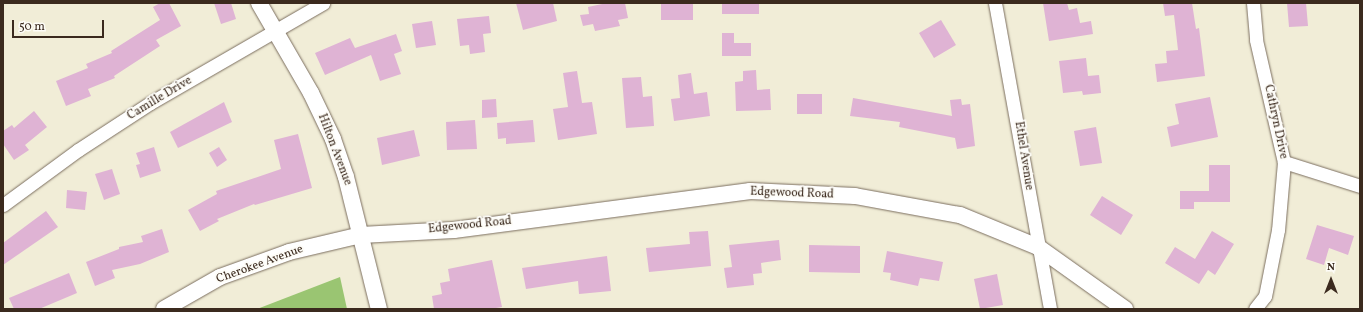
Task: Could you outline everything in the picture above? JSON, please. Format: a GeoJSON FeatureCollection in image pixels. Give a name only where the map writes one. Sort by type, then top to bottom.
{"type":"FeatureCollection","features":[{"type":"Feature","properties":{"kind":"street","name":"Hilton Avenue"},"geometry":{"type":"LineString","coordinates":[[259,3],[311,93],[332,139],[346,177],[379,309]]}},
{"type":"Feature","properties":{"kind":"street","name":"Camille Drive"},"geometry":{"type":"LineString","coordinates":[[3,205],[78,150],[150,103],[323,3]]}},
{"type":"Feature","properties":{"kind":"street","name":"Ethel Avenue"},"geometry":{"type":"LineString","coordinates":[[995,3],[1009,71],[1038,247],[1050,309]]}},
{"type":"Feature","properties":{"kind":"street","name":"Cathryn Drive"},"geometry":{"type":"LineString","coordinates":[[1253,3],[1256,40],[1284,162],[1278,230],[1266,296],[1255,309]]}},
{"type":"Feature","properties":{"kind":"street"},"geometry":{"type":"LineString","coordinates":[[1284,162],[1360,186]]}},
{"type":"Feature","properties":{"kind":"street","name":"Edgewood Road"},"geometry":{"type":"LineString","coordinates":[[361,235],[454,230],[750,191],[855,196],[960,215],[1038,247],[1125,309]]}},
{"type":"Feature","properties":{"kind":"street","name":"Cherokee Avenue"},"geometry":{"type":"LineString","coordinates":[[164,309],[220,277],[289,252],[361,235]]}},
{"type":"Feature","properties":{"kind":"green space"},"geometry":{"type":"Polygon","coordinates":[[[340,277],[347,309],[257,309],[340,277]]]}},
{"type":"Feature","properties":{"kind":"building"},"geometry":{"type":"Polygon","coordinates":[[[160,3],[169,3],[181,26],[156,40],[160,46],[114,76],[115,78],[88,89],[91,96],[66,106],[56,81],[88,68],[86,64],[112,53],[111,51],[160,20],[153,7],[160,3]]]}},
{"type":"Feature","properties":{"kind":"building"},"geometry":{"type":"Polygon","coordinates":[[[214,3],[231,3],[236,19],[221,24],[214,3]]]}},
{"type":"Feature","properties":{"kind":"building"},"geometry":{"type":"Polygon","coordinates":[[[516,3],[553,3],[557,21],[523,30],[516,3]]]}},
{"type":"Feature","properties":{"kind":"building"},"geometry":{"type":"Polygon","coordinates":[[[607,3],[625,3],[628,18],[618,20],[620,26],[595,31],[593,24],[583,26],[580,15],[589,14],[588,7],[607,3]]]}},
{"type":"Feature","properties":{"kind":"building"},"geometry":{"type":"Polygon","coordinates":[[[661,3],[693,3],[693,20],[661,20],[661,3]]]}},
{"type":"Feature","properties":{"kind":"building"},"geometry":{"type":"Polygon","coordinates":[[[722,3],[759,3],[759,14],[722,14],[722,3]]]}},
{"type":"Feature","properties":{"kind":"building"},"geometry":{"type":"Polygon","coordinates":[[[1043,3],[1067,3],[1069,10],[1077,8],[1080,23],[1091,21],[1093,34],[1049,41],[1043,3]]]}},
{"type":"Feature","properties":{"kind":"building"},"geometry":{"type":"Polygon","coordinates":[[[1163,3],[1192,3],[1196,29],[1199,28],[1205,76],[1157,82],[1155,64],[1167,63],[1166,51],[1178,50],[1174,15],[1165,16],[1163,3]]]}},
{"type":"Feature","properties":{"kind":"building"},"geometry":{"type":"Polygon","coordinates":[[[1287,3],[1306,3],[1308,26],[1289,27],[1287,3]]]}},
{"type":"Feature","properties":{"kind":"building"},"geometry":{"type":"Polygon","coordinates":[[[489,16],[491,33],[483,34],[485,52],[470,54],[469,45],[460,46],[457,19],[489,16]]]}},
{"type":"Feature","properties":{"kind":"building"},"geometry":{"type":"Polygon","coordinates":[[[941,20],[956,45],[934,58],[919,33],[941,20]]]}},
{"type":"Feature","properties":{"kind":"building"},"geometry":{"type":"Polygon","coordinates":[[[432,21],[436,45],[416,48],[412,24],[432,21]]]}},
{"type":"Feature","properties":{"kind":"building"},"geometry":{"type":"Polygon","coordinates":[[[722,33],[734,33],[734,43],[751,43],[751,56],[722,56],[722,33]]]}},
{"type":"Feature","properties":{"kind":"building"},"geometry":{"type":"Polygon","coordinates":[[[396,34],[402,51],[394,54],[401,74],[380,81],[371,55],[325,75],[315,53],[350,38],[355,48],[396,34]]]}},
{"type":"Feature","properties":{"kind":"building"},"geometry":{"type":"Polygon","coordinates":[[[1086,58],[1088,76],[1099,75],[1101,93],[1083,95],[1082,91],[1063,93],[1059,61],[1086,58]]]}},
{"type":"Feature","properties":{"kind":"building"},"geometry":{"type":"Polygon","coordinates":[[[756,70],[757,90],[770,89],[771,110],[736,111],[735,82],[743,81],[743,71],[756,70]]]}},
{"type":"Feature","properties":{"kind":"building"},"geometry":{"type":"Polygon","coordinates":[[[577,71],[582,103],[592,102],[597,134],[558,140],[553,109],[568,107],[563,73],[577,71]]]}},
{"type":"Feature","properties":{"kind":"building"},"geometry":{"type":"Polygon","coordinates":[[[691,73],[694,94],[707,92],[710,116],[674,121],[671,99],[680,98],[678,75],[691,73]]]}},
{"type":"Feature","properties":{"kind":"building"},"geometry":{"type":"Polygon","coordinates":[[[641,77],[643,97],[652,96],[654,126],[626,128],[622,78],[641,77]]]}},
{"type":"Feature","properties":{"kind":"building"},"geometry":{"type":"Polygon","coordinates":[[[797,94],[822,94],[822,114],[797,114],[797,94]]]}},
{"type":"Feature","properties":{"kind":"building"},"geometry":{"type":"Polygon","coordinates":[[[1210,97],[1218,137],[1171,147],[1167,127],[1179,124],[1175,104],[1210,97]]]}},
{"type":"Feature","properties":{"kind":"building"},"geometry":{"type":"Polygon","coordinates":[[[853,98],[952,116],[950,100],[961,99],[962,105],[970,104],[975,146],[957,149],[955,138],[899,127],[900,122],[850,116],[853,98]]]}},
{"type":"Feature","properties":{"kind":"building"},"geometry":{"type":"Polygon","coordinates":[[[496,99],[497,117],[482,118],[482,100],[496,99]]]}},
{"type":"Feature","properties":{"kind":"building"},"geometry":{"type":"Polygon","coordinates":[[[224,102],[232,122],[178,148],[170,132],[224,102]]]}},
{"type":"Feature","properties":{"kind":"building"},"geometry":{"type":"Polygon","coordinates":[[[34,111],[47,127],[25,145],[29,150],[14,160],[3,144],[3,131],[12,125],[14,128],[34,111]]]}},
{"type":"Feature","properties":{"kind":"building"},"geometry":{"type":"Polygon","coordinates":[[[475,120],[477,149],[447,150],[446,122],[475,120]]]}},
{"type":"Feature","properties":{"kind":"building"},"geometry":{"type":"Polygon","coordinates":[[[533,120],[535,142],[506,144],[506,138],[498,139],[497,123],[533,120]]]}},
{"type":"Feature","properties":{"kind":"building"},"geometry":{"type":"Polygon","coordinates":[[[1096,127],[1102,163],[1080,166],[1074,131],[1096,127]]]}},
{"type":"Feature","properties":{"kind":"building"},"geometry":{"type":"Polygon","coordinates":[[[414,130],[420,156],[382,165],[377,138],[414,130]]]}},
{"type":"Feature","properties":{"kind":"building"},"geometry":{"type":"Polygon","coordinates":[[[298,134],[312,188],[255,205],[254,204],[217,219],[219,221],[200,231],[188,210],[217,194],[216,191],[281,169],[274,140],[298,134]]]}},
{"type":"Feature","properties":{"kind":"building"},"geometry":{"type":"Polygon","coordinates":[[[154,147],[161,171],[140,178],[136,165],[140,164],[136,153],[154,147]]]}},
{"type":"Feature","properties":{"kind":"building"},"geometry":{"type":"Polygon","coordinates":[[[219,147],[227,160],[217,167],[209,153],[219,147]]]}},
{"type":"Feature","properties":{"kind":"building"},"geometry":{"type":"Polygon","coordinates":[[[1209,165],[1230,165],[1230,202],[1194,202],[1194,209],[1180,209],[1180,191],[1209,191],[1209,165]]]}},
{"type":"Feature","properties":{"kind":"building"},"geometry":{"type":"Polygon","coordinates":[[[112,169],[120,194],[104,200],[95,174],[112,169]]]}},
{"type":"Feature","properties":{"kind":"building"},"geometry":{"type":"Polygon","coordinates":[[[67,190],[87,192],[85,210],[66,208],[67,190]]]}},
{"type":"Feature","properties":{"kind":"building"},"geometry":{"type":"Polygon","coordinates":[[[1102,196],[1133,215],[1121,235],[1090,215],[1102,196]]]}},
{"type":"Feature","properties":{"kind":"building"},"geometry":{"type":"Polygon","coordinates":[[[46,211],[58,227],[3,265],[3,243],[46,211]]]}},
{"type":"Feature","properties":{"kind":"building"},"geometry":{"type":"Polygon","coordinates":[[[1317,225],[1354,236],[1348,255],[1329,248],[1324,265],[1306,259],[1317,225]]]}},
{"type":"Feature","properties":{"kind":"building"},"geometry":{"type":"Polygon","coordinates":[[[162,229],[169,252],[140,264],[112,270],[115,278],[95,286],[86,262],[119,249],[119,247],[143,242],[141,236],[162,229]]]}},
{"type":"Feature","properties":{"kind":"building"},"geometry":{"type":"Polygon","coordinates":[[[708,231],[711,266],[649,272],[646,248],[690,244],[689,232],[708,231]]]}},
{"type":"Feature","properties":{"kind":"building"},"geometry":{"type":"Polygon","coordinates":[[[1212,231],[1234,244],[1215,275],[1208,270],[1199,284],[1165,263],[1175,247],[1195,259],[1212,231]]]}},
{"type":"Feature","properties":{"kind":"building"},"geometry":{"type":"Polygon","coordinates":[[[779,240],[781,260],[761,263],[762,273],[753,274],[754,285],[727,288],[724,268],[732,267],[729,245],[779,240]]]}},
{"type":"Feature","properties":{"kind":"building"},"geometry":{"type":"Polygon","coordinates":[[[809,245],[860,246],[860,273],[809,272],[809,245]]]}},
{"type":"Feature","properties":{"kind":"building"},"geometry":{"type":"Polygon","coordinates":[[[887,251],[943,262],[939,281],[920,278],[918,286],[890,280],[891,273],[883,272],[887,251]]]}},
{"type":"Feature","properties":{"kind":"building"},"geometry":{"type":"Polygon","coordinates":[[[607,256],[611,291],[579,294],[578,281],[526,289],[522,268],[607,256]]]}},
{"type":"Feature","properties":{"kind":"building"},"geometry":{"type":"Polygon","coordinates":[[[492,260],[502,307],[490,309],[434,309],[432,296],[442,294],[440,283],[450,281],[448,269],[492,260]]]}},
{"type":"Feature","properties":{"kind":"building"},"geometry":{"type":"Polygon","coordinates":[[[69,273],[77,293],[39,309],[14,309],[9,298],[69,273]]]}},
{"type":"Feature","properties":{"kind":"building"},"geometry":{"type":"Polygon","coordinates":[[[997,274],[1003,305],[980,309],[974,279],[997,274]]]}}]}
